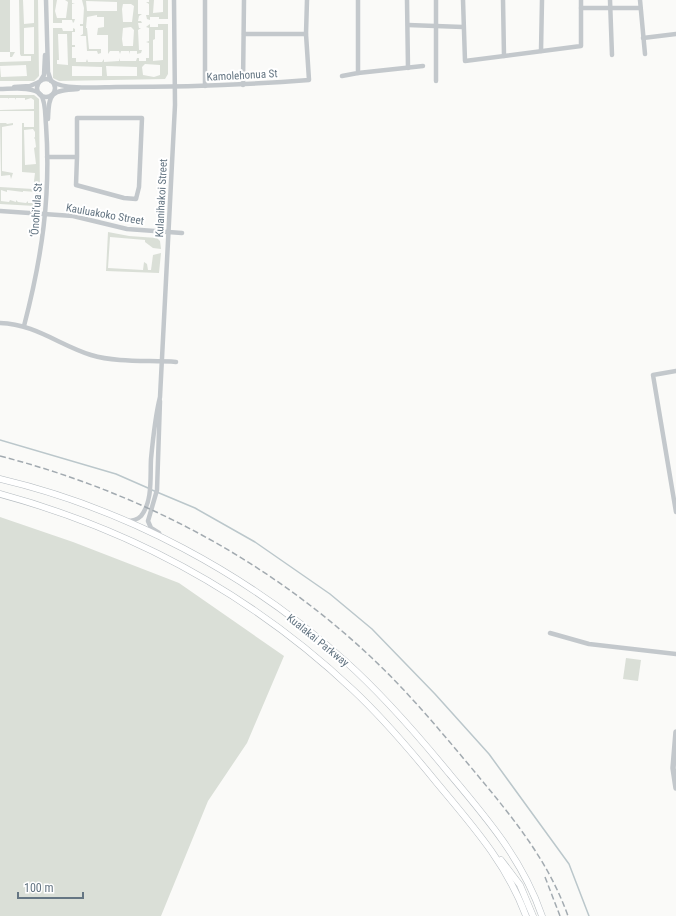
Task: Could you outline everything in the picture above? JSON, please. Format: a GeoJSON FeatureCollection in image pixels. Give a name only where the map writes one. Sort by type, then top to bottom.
{"type":"FeatureCollection","features":[{"type":"Feature","properties":{"kind":"main road","name":"Kualakai Parkway"},"geometry":{"type":"LineString","coordinates":[[0,479],[57,496],[120,519],[171,543],[220,570],[264,597],[317,637],[346,662],[391,706],[497,830],[523,870],[542,916]]}},
{"type":"Feature","properties":{"kind":"main road","name":"Kualakai Parkway"},"geometry":{"type":"LineString","coordinates":[[0,494],[79,519],[139,544],[195,573],[262,615],[312,653],[371,708],[408,749],[488,845],[508,876],[526,916]]}},
{"type":"Feature","properties":{"kind":"main road"},"geometry":{"type":"LineString","coordinates":[[488,845],[516,878],[533,916]]}},
{"type":"Feature","properties":{"kind":"street"},"geometry":{"type":"LineString","coordinates":[[40,94],[37,87],[44,75],[46,0]]}},
{"type":"Feature","properties":{"kind":"street","name":"Kulanihakoi Street"},"geometry":{"type":"LineString","coordinates":[[174,0],[175,87],[160,397],[161,415],[156,494],[148,521],[152,530],[192,550],[220,570]]}},
{"type":"Feature","properties":{"kind":"street"},"geometry":{"type":"LineString","coordinates":[[205,0],[205,86]]}},
{"type":"Feature","properties":{"kind":"street"},"geometry":{"type":"LineString","coordinates":[[244,0],[244,85]]}},
{"type":"Feature","properties":{"kind":"street","name":"Kamolehonua St"},"geometry":{"type":"LineString","coordinates":[[52,81],[60,86],[175,87],[244,85],[309,80],[306,34],[307,0]]}},
{"type":"Feature","properties":{"kind":"street"},"geometry":{"type":"LineString","coordinates":[[358,0],[358,73]]}},
{"type":"Feature","properties":{"kind":"street"},"geometry":{"type":"LineString","coordinates":[[407,0],[408,68]]}},
{"type":"Feature","properties":{"kind":"street"},"geometry":{"type":"LineString","coordinates":[[436,0],[436,81]]}},
{"type":"Feature","properties":{"kind":"street"},"geometry":{"type":"LineString","coordinates":[[463,0],[465,61],[581,46],[581,0]]}},
{"type":"Feature","properties":{"kind":"street"},"geometry":{"type":"LineString","coordinates":[[503,0],[504,56]]}},
{"type":"Feature","properties":{"kind":"street"},"geometry":{"type":"LineString","coordinates":[[541,51],[542,0]]}},
{"type":"Feature","properties":{"kind":"street"},"geometry":{"type":"LineString","coordinates":[[610,0],[612,55]]}},
{"type":"Feature","properties":{"kind":"street"},"geometry":{"type":"LineString","coordinates":[[640,0],[645,54]]}},
{"type":"Feature","properties":{"kind":"street"},"geometry":{"type":"LineString","coordinates":[[581,8],[640,8]]}},
{"type":"Feature","properties":{"kind":"street"},"geometry":{"type":"LineString","coordinates":[[408,25],[463,27]]}},
{"type":"Feature","properties":{"kind":"street"},"geometry":{"type":"LineString","coordinates":[[244,34],[306,34]]}},
{"type":"Feature","properties":{"kind":"street"},"geometry":{"type":"LineString","coordinates":[[643,38],[676,34]]}},
{"type":"Feature","properties":{"kind":"street"},"geometry":{"type":"LineString","coordinates":[[46,35],[48,72],[55,90],[49,101],[47,136]]}},
{"type":"Feature","properties":{"kind":"street"},"geometry":{"type":"LineString","coordinates":[[342,76],[423,66]]}},
{"type":"Feature","properties":{"kind":"street"},"geometry":{"type":"LineString","coordinates":[[0,88],[30,86],[46,79],[52,81]]}},
{"type":"Feature","properties":{"kind":"street","name":"Kamolehonua St"},"geometry":{"type":"LineString","coordinates":[[52,94],[62,90],[97,87]]}},
{"type":"Feature","properties":{"kind":"street"},"geometry":{"type":"LineString","coordinates":[[0,88],[32,90],[47,96],[52,94]]}},
{"type":"Feature","properties":{"kind":"street","name":"‘Ōnohi‘ula St"},"geometry":{"type":"LineString","coordinates":[[24,326],[40,258],[46,214],[47,136],[44,104],[40,94]]}},
{"type":"Feature","properties":{"kind":"street"},"geometry":{"type":"LineString","coordinates":[[77,118],[142,118],[139,187],[136,199],[124,198],[76,185],[77,157],[77,118]]}},
{"type":"Feature","properties":{"kind":"street"},"geometry":{"type":"LineString","coordinates":[[47,157],[77,157]]}},
{"type":"Feature","properties":{"kind":"street","name":"Kauluakoko Street"},"geometry":{"type":"LineString","coordinates":[[0,211],[77,216],[127,229],[182,232]]}},
{"type":"Feature","properties":{"kind":"street"},"geometry":{"type":"LineString","coordinates":[[0,323],[24,326],[93,356],[111,359],[176,362]]}},
{"type":"Feature","properties":{"kind":"street"},"geometry":{"type":"LineString","coordinates":[[676,371],[653,375],[676,512]]}},
{"type":"Feature","properties":{"kind":"street","name":"Kulanihakoi Street"},"geometry":{"type":"LineString","coordinates":[[120,519],[128,521],[135,520],[140,517],[144,510],[149,493],[156,414],[160,397]]}},
{"type":"Feature","properties":{"kind":"street"},"geometry":{"type":"LineString","coordinates":[[550,632],[589,644],[676,654]]}},
{"type":"Feature","properties":{"kind":"street"},"geometry":{"type":"LineString","coordinates":[[676,732],[673,768],[676,788]]}},
{"type":"Feature","properties":{"kind":"shaded area"},"geometry":{"type":"Polygon","coordinates":[[[0,0],[10,0],[10,52],[0,52],[0,0]]]}},
{"type":"Feature","properties":{"kind":"shaded area"},"geometry":{"type":"Polygon","coordinates":[[[19,0],[23,0],[24,24],[34,23],[34,0],[38,0],[39,76],[34,81],[0,81],[0,66],[0,62],[31,61],[31,56],[21,56],[19,0]],[[34,27],[24,28],[24,54],[34,54],[34,27]],[[26,65],[0,66],[1,77],[27,76],[26,65]]]}},
{"type":"Feature","properties":{"kind":"shaded area"},"geometry":{"type":"Polygon","coordinates":[[[53,0],[57,0],[55,11],[57,18],[66,18],[68,2],[65,0],[72,0],[72,3],[75,3],[72,4],[72,19],[75,19],[73,23],[72,20],[62,20],[62,23],[53,23],[53,0]]]}},
{"type":"Feature","properties":{"kind":"shaded area"},"geometry":{"type":"Polygon","coordinates":[[[82,0],[138,0],[138,14],[142,14],[139,16],[138,21],[141,21],[142,23],[138,23],[139,28],[141,28],[138,30],[139,50],[142,50],[141,53],[137,54],[137,51],[130,51],[129,54],[129,51],[121,51],[120,54],[119,51],[110,51],[108,54],[108,35],[97,35],[98,28],[104,27],[104,17],[97,17],[97,15],[87,17],[86,28],[89,49],[101,49],[101,53],[98,54],[97,51],[87,51],[86,36],[80,36],[83,34],[83,26],[80,26],[80,24],[83,24],[84,8],[82,0]],[[86,1],[87,11],[117,11],[117,2],[86,1]],[[123,4],[123,22],[132,22],[134,6],[131,4],[123,4]],[[131,27],[123,28],[123,46],[133,46],[134,30],[131,27]]]}},
{"type":"Feature","properties":{"kind":"shaded area"},"geometry":{"type":"Polygon","coordinates":[[[149,0],[154,0],[153,13],[163,12],[163,0],[168,0],[168,19],[150,17],[150,20],[147,19],[146,15],[149,15],[149,4],[146,2],[149,2],[149,0]]]}},
{"type":"Feature","properties":{"kind":"shaded area"},"geometry":{"type":"Polygon","coordinates":[[[150,24],[150,27],[158,27],[158,24],[168,24],[168,74],[165,79],[59,81],[53,78],[53,28],[62,28],[63,31],[73,31],[73,28],[75,29],[75,32],[72,32],[72,45],[75,45],[75,47],[72,47],[72,58],[76,58],[76,62],[86,62],[87,59],[88,62],[102,62],[104,59],[104,62],[119,61],[120,58],[120,61],[136,61],[137,58],[139,58],[139,61],[146,61],[146,58],[149,58],[149,43],[146,42],[149,41],[149,28],[146,27],[150,24]],[[155,30],[155,39],[153,40],[153,61],[163,60],[163,30],[155,30]],[[58,34],[59,60],[57,60],[57,64],[68,65],[67,34],[58,34]],[[145,64],[142,67],[143,75],[154,77],[160,75],[160,65],[145,64]],[[72,66],[72,76],[102,76],[102,67],[72,66]],[[106,66],[107,76],[137,76],[137,67],[106,66]]]}},
{"type":"Feature","properties":{"kind":"shaded area"},"geometry":{"type":"Polygon","coordinates":[[[10,52],[15,52],[12,57],[10,57],[10,52]]]}},
{"type":"Feature","properties":{"kind":"shaded area"},"geometry":{"type":"Polygon","coordinates":[[[0,95],[34,95],[39,99],[40,199],[39,203],[35,206],[0,204],[0,187],[33,189],[35,173],[22,172],[22,123],[24,123],[24,127],[34,127],[34,111],[0,111],[34,109],[34,100],[31,98],[25,100],[25,98],[16,98],[15,100],[15,98],[0,98],[0,95]],[[33,129],[24,130],[25,165],[36,164],[34,148],[36,147],[34,138],[35,132],[33,129]],[[1,190],[1,201],[9,202],[10,200],[16,202],[16,200],[18,202],[26,203],[28,201],[28,203],[33,203],[36,201],[36,192],[7,190],[7,192],[1,190]]]}},
{"type":"Feature","properties":{"kind":"shaded area"},"geometry":{"type":"Polygon","coordinates":[[[0,123],[13,123],[13,125],[2,127],[2,171],[13,173],[11,179],[10,175],[1,176],[0,123]]]}},
{"type":"Feature","properties":{"kind":"shaded area"},"geometry":{"type":"Polygon","coordinates":[[[108,232],[129,236],[157,238],[160,241],[161,249],[153,248],[145,242],[145,240],[110,237],[108,268],[143,270],[144,262],[147,264],[148,270],[151,270],[153,255],[161,253],[159,273],[106,271],[108,232]]]}},
{"type":"Feature","properties":{"kind":"shaded area"},"geometry":{"type":"Polygon","coordinates":[[[0,517],[73,542],[179,583],[284,656],[247,743],[208,801],[161,916],[0,916],[0,517]]]}},
{"type":"Feature","properties":{"kind":"shaded area"},"geometry":{"type":"Polygon","coordinates":[[[626,658],[641,660],[638,681],[623,679],[626,658]]]}},
{"type":"Feature","properties":{"kind":"waterway"},"geometry":{"type":"LineString","coordinates":[[0,440],[116,474],[148,488]]}},
{"type":"Feature","properties":{"kind":"waterway"},"geometry":{"type":"LineString","coordinates":[[152,490],[195,508],[255,542],[330,594],[372,629],[435,694],[489,754],[569,864],[589,916]]}},
{"type":"Feature","properties":{"kind":"railway"},"geometry":{"type":"LineString","coordinates":[[0,456],[52,471],[102,489],[199,533],[245,560],[332,622],[372,658],[410,697],[446,737],[498,800],[538,855],[559,894],[568,916]]}},
{"type":"Feature","properties":{"kind":"railway"},"geometry":{"type":"LineString","coordinates":[[545,877],[560,916]]}}]}
